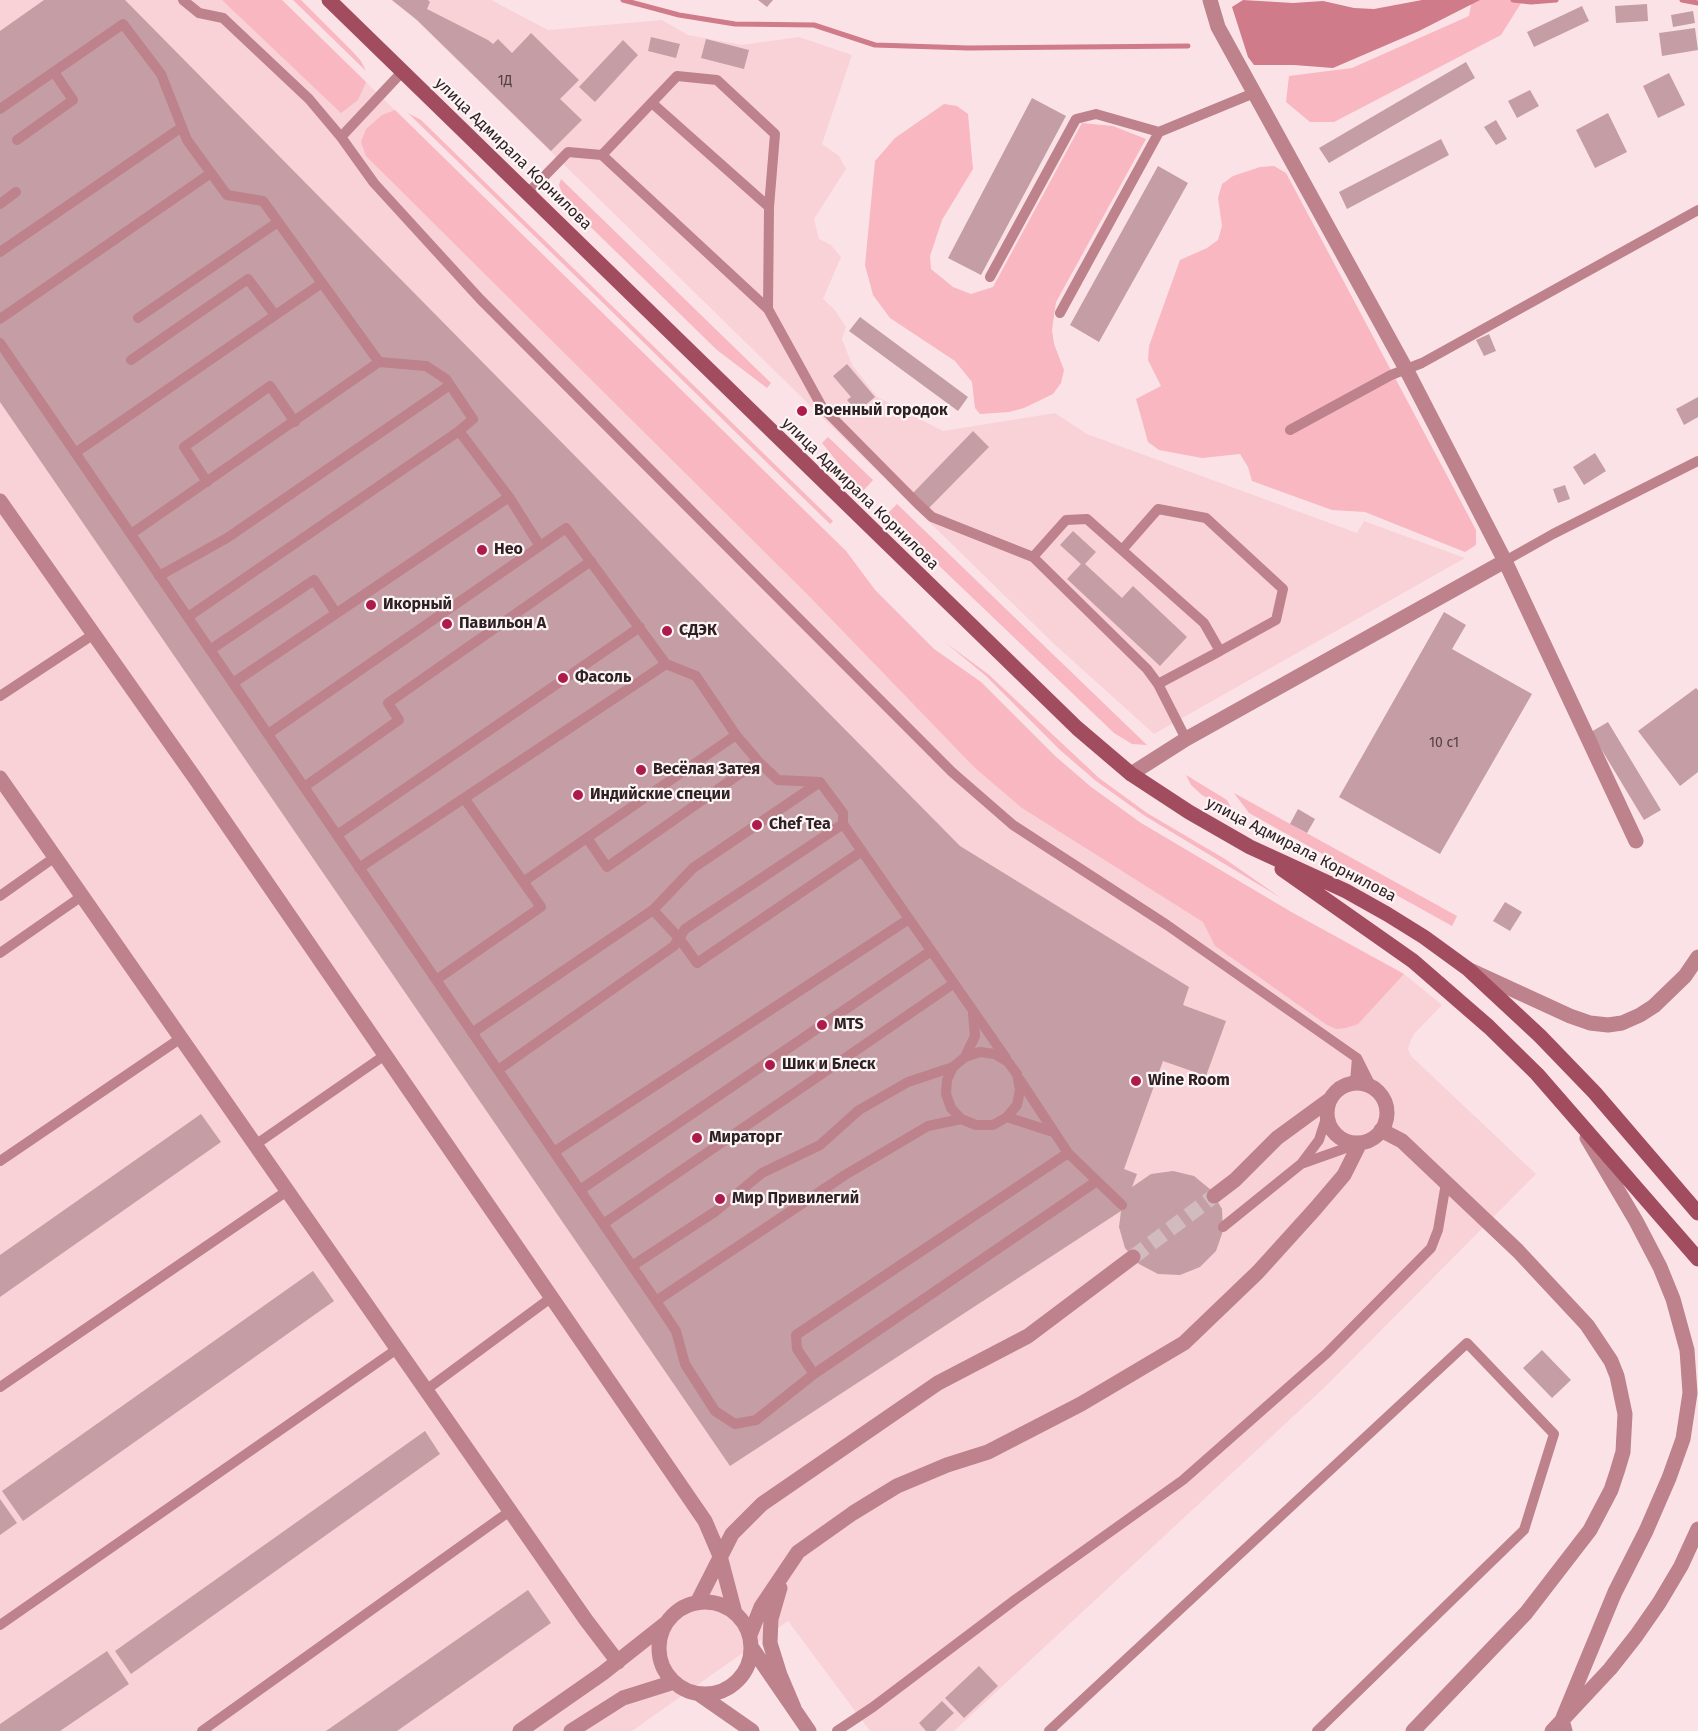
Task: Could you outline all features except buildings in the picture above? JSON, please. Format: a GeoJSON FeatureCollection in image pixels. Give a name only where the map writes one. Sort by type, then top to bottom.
{"type":"FeatureCollection","features":[{"type":"Feature","properties":{"kind":"main road","name":"улица Адмирала Корнилова"},"geometry":{"type":"LineString","coordinates":[[329,0],[1077,728],[1131,774],[1189,812],[1251,847],[1346,891],[1424,937],[1468,969],[1540,1036],[1595,1093],[1698,1213]]}},
{"type":"Feature","properties":{"kind":"main road"},"geometry":{"type":"LineString","coordinates":[[1251,847],[1413,961],[1490,1027],[1537,1074],[1698,1259]]}},
{"type":"Feature","properties":{"kind":"street"},"geometry":{"type":"LineString","coordinates":[[1210,0],[1218,27],[1406,369],[1505,561],[1636,841]]}},
{"type":"Feature","properties":{"kind":"street"},"geometry":{"type":"LineString","coordinates":[[0,501],[705,1521],[720,1556],[735,1613]]}},
{"type":"Feature","properties":{"kind":"street"},"geometry":{"type":"LineString","coordinates":[[1131,774],[1186,739],[1505,561]]}},
{"type":"Feature","properties":{"kind":"street"},"geometry":{"type":"LineString","coordinates":[[0,778],[586,1620],[618,1662]]}},
{"type":"Feature","properties":{"kind":"street"},"geometry":{"type":"LineString","coordinates":[[1468,969],[1570,1016],[1590,1023],[1608,1025],[1622,1023],[1654,1006],[1685,976],[1698,957]]}},
{"type":"Feature","properties":{"kind":"street"},"geometry":{"type":"LineString","coordinates":[[1215,1196],[1235,1180],[1277,1138],[1329,1100],[1340,1088],[1355,1082],[1371,1086],[1383,1098],[1387,1115],[1381,1130],[1372,1139],[1360,1143],[1344,1140],[1332,1130],[1327,1115],[1329,1100]]}},
{"type":"Feature","properties":{"kind":"street"},"geometry":{"type":"LineString","coordinates":[[1560,1727],[1615,1592],[1646,1531],[1669,1478],[1683,1439],[1690,1393],[1687,1350],[1673,1299],[1660,1267],[1636,1221],[1576,1119]]}},
{"type":"Feature","properties":{"kind":"street"},"geometry":{"type":"LineString","coordinates":[[1381,1130],[1402,1141],[1518,1251],[1587,1324],[1601,1343],[1617,1376],[1624,1406],[1623,1452],[1611,1490],[1590,1530],[1526,1613],[1413,1731]]}},
{"type":"Feature","properties":{"kind":"street"},"geometry":{"type":"LineString","coordinates":[[666,1623],[660,1641],[660,1660],[674,1682],[686,1690],[699,1694],[712,1694],[735,1683],[744,1673],[750,1661],[751,1642],[761,1607],[798,1552],[853,1513],[897,1486],[947,1465],[988,1452],[1081,1404],[1184,1343],[1258,1272],[1315,1209],[1344,1175],[1360,1143]]}},
{"type":"Feature","properties":{"kind":"street"},"geometry":{"type":"LineString","coordinates":[[697,1603],[732,1534],[762,1504],[938,1383],[1028,1336],[1133,1257]]}},
{"type":"Feature","properties":{"kind":"street"},"geometry":{"type":"LineString","coordinates":[[1560,1727],[1636,1636],[1681,1566],[1698,1529]]}},
{"type":"Feature","properties":{"kind":"street"},"geometry":{"type":"LineString","coordinates":[[794,1708],[770,1643],[771,1618],[777,1595],[785,1573],[798,1552]]}},
{"type":"Feature","properties":{"kind":"street"},"geometry":{"type":"LineString","coordinates":[[520,1731],[618,1662],[685,1606],[710,1602],[722,1605],[735,1613],[744,1623],[751,1642],[809,1731]]}},
{"type":"Feature","properties":{"kind":"street"},"geometry":{"type":"LineString","coordinates":[[572,1731],[623,1698],[674,1682]]}},
{"type":"Feature","properties":{"kind":"street"},"geometry":{"type":"LineString","coordinates":[[699,1694],[752,1731]]}},
{"type":"Feature","properties":{"kind":"lane"},"geometry":{"type":"LineString","coordinates":[[183,0],[199,13],[223,18],[309,99],[341,137],[374,183],[480,299],[952,772],[1013,825],[1167,925],[1357,1058],[1371,1086]]}},
{"type":"Feature","properties":{"kind":"lane"},"geometry":{"type":"LineString","coordinates":[[0,109],[123,24],[161,74],[187,140],[211,174],[227,195],[263,201],[379,362]]}},
{"type":"Feature","properties":{"kind":"lane"},"geometry":{"type":"LineString","coordinates":[[17,140],[73,100],[54,72]]}},
{"type":"Feature","properties":{"kind":"lane"},"geometry":{"type":"LineString","coordinates":[[341,137],[402,72]]}},
{"type":"Feature","properties":{"kind":"lane"},"geometry":{"type":"LineString","coordinates":[[602,155],[677,76],[717,80],[775,134],[769,207],[768,309]]}},
{"type":"Feature","properties":{"kind":"lane"},"geometry":{"type":"LineString","coordinates":[[990,278],[1076,119],[1096,114],[1159,132],[1254,93]]}},
{"type":"Feature","properties":{"kind":"lane"},"geometry":{"type":"LineString","coordinates":[[651,103],[769,207]]}},
{"type":"Feature","properties":{"kind":"lane"},"geometry":{"type":"LineString","coordinates":[[0,252],[182,127]]}},
{"type":"Feature","properties":{"kind":"lane"},"geometry":{"type":"LineString","coordinates":[[1060,313],[1159,132]]}},
{"type":"Feature","properties":{"kind":"lane"},"geometry":{"type":"LineString","coordinates":[[527,194],[568,152],[602,155],[768,309],[822,406],[917,503],[932,517],[1032,557],[1147,669],[1158,684],[1186,739]]}},
{"type":"Feature","properties":{"kind":"lane"},"geometry":{"type":"LineString","coordinates":[[0,319],[211,174]]}},
{"type":"Feature","properties":{"kind":"lane"},"geometry":{"type":"LineString","coordinates":[[0,204],[16,192]]}},
{"type":"Feature","properties":{"kind":"lane"},"geometry":{"type":"LineString","coordinates":[[1290,430],[1391,375],[1422,363],[1698,210]]}},
{"type":"Feature","properties":{"kind":"lane"},"geometry":{"type":"LineString","coordinates":[[138,318],[278,222]]}},
{"type":"Feature","properties":{"kind":"lane"},"geometry":{"type":"LineString","coordinates":[[131,360],[248,279],[275,315]]}},
{"type":"Feature","properties":{"kind":"lane"},"geometry":{"type":"LineString","coordinates":[[75,453],[322,282]]}},
{"type":"Feature","properties":{"kind":"lane"},"geometry":{"type":"LineString","coordinates":[[0,343],[656,1301],[676,1331],[685,1364],[715,1411],[735,1424],[756,1420],[814,1374],[1097,1181]]}},
{"type":"Feature","properties":{"kind":"lane"},"geometry":{"type":"LineString","coordinates":[[131,534],[379,362],[426,366],[446,379],[473,419],[188,617]]}},
{"type":"Feature","properties":{"kind":"lane"},"geometry":{"type":"LineString","coordinates":[[159,576],[227,538],[450,385]]}},
{"type":"Feature","properties":{"kind":"lane"},"geometry":{"type":"LineString","coordinates":[[207,482],[184,447],[270,386],[295,422]]}},
{"type":"Feature","properties":{"kind":"lane"},"geometry":{"type":"LineString","coordinates":[[459,430],[509,497],[540,546]]}},
{"type":"Feature","properties":{"kind":"lane"},"geometry":{"type":"LineString","coordinates":[[1505,561],[1698,461]]}},
{"type":"Feature","properties":{"kind":"lane"},"geometry":{"type":"LineString","coordinates":[[233,683],[509,497]]}},
{"type":"Feature","properties":{"kind":"lane"},"geometry":{"type":"LineString","coordinates":[[1122,550],[1158,509],[1206,518],[1283,590],[1276,620],[1158,684]]}},
{"type":"Feature","properties":{"kind":"lane"},"geometry":{"type":"LineString","coordinates":[[1032,557],[1066,520],[1087,519],[1204,623],[1220,651]]}},
{"type":"Feature","properties":{"kind":"lane"},"geometry":{"type":"LineString","coordinates":[[268,734],[566,528],[666,664],[696,676],[736,735],[758,761],[778,780],[820,782]]}},
{"type":"Feature","properties":{"kind":"lane"},"geometry":{"type":"LineString","coordinates":[[304,787],[399,720],[388,703],[591,561]]}},
{"type":"Feature","properties":{"kind":"lane"},"geometry":{"type":"LineString","coordinates":[[210,650],[314,580],[336,613]]}},
{"type":"Feature","properties":{"kind":"lane"},"geometry":{"type":"LineString","coordinates":[[337,835],[640,627]]}},
{"type":"Feature","properties":{"kind":"lane"},"geometry":{"type":"LineString","coordinates":[[0,696],[94,634]]}},
{"type":"Feature","properties":{"kind":"lane"},"geometry":{"type":"LineString","coordinates":[[359,868],[666,664]]}},
{"type":"Feature","properties":{"kind":"lane"},"geometry":{"type":"LineString","coordinates":[[523,882],[736,735]]}},
{"type":"Feature","properties":{"kind":"lane"},"geometry":{"type":"LineString","coordinates":[[587,838],[607,867],[758,761]]}},
{"type":"Feature","properties":{"kind":"lane"},"geometry":{"type":"LineString","coordinates":[[820,782],[843,813],[843,824],[973,1014],[1017,1074],[1053,1132],[1068,1153],[1122,1205]]}},
{"type":"Feature","properties":{"kind":"lane"},"geometry":{"type":"LineString","coordinates":[[472,1033],[653,910],[693,868],[820,782]]}},
{"type":"Feature","properties":{"kind":"lane"},"geometry":{"type":"LineString","coordinates":[[436,980],[540,907],[464,798]]}},
{"type":"Feature","properties":{"kind":"lane"},"geometry":{"type":"LineString","coordinates":[[498,1070],[674,946],[685,929],[843,824]]}},
{"type":"Feature","properties":{"kind":"lane"},"geometry":{"type":"LineString","coordinates":[[653,910],[679,938],[697,963],[862,851]]}},
{"type":"Feature","properties":{"kind":"lane"},"geometry":{"type":"LineString","coordinates":[[0,896],[55,857]]}},
{"type":"Feature","properties":{"kind":"lane"},"geometry":{"type":"LineString","coordinates":[[0,953],[82,896]]}},
{"type":"Feature","properties":{"kind":"lane"},"geometry":{"type":"LineString","coordinates":[[554,1152],[909,919]]}},
{"type":"Feature","properties":{"kind":"lane"},"geometry":{"type":"LineString","coordinates":[[580,1190],[931,951]]}},
{"type":"Feature","properties":{"kind":"lane"},"geometry":{"type":"LineString","coordinates":[[603,1224],[953,984]]}},
{"type":"Feature","properties":{"kind":"lane"},"geometry":{"type":"LineString","coordinates":[[965,1057],[975,1036],[973,1014]]}},
{"type":"Feature","properties":{"kind":"lane"},"geometry":{"type":"LineString","coordinates":[[0,1161],[181,1038]]}},
{"type":"Feature","properties":{"kind":"lane"},"geometry":{"type":"LineString","coordinates":[[632,1266],[716,1210],[762,1173],[820,1145],[859,1110],[908,1082],[953,1067],[965,1057],[980,1052],[995,1054],[1008,1062]]}},
{"type":"Feature","properties":{"kind":"lane"},"geometry":{"type":"LineString","coordinates":[[255,1145],[385,1055]]}},
{"type":"Feature","properties":{"kind":"lane"},"geometry":{"type":"LineString","coordinates":[[1355,1082],[1357,1058]]}},
{"type":"Feature","properties":{"kind":"lane"},"geometry":{"type":"LineString","coordinates":[[953,1067],[947,1080],[946,1094],[951,1108],[961,1119],[976,1125],[993,1125],[1007,1117],[1017,1105],[1020,1090],[1017,1074]]}},
{"type":"Feature","properties":{"kind":"lane"},"geometry":{"type":"LineString","coordinates":[[1223,1227],[1301,1164],[1319,1140],[1327,1115]]}},
{"type":"Feature","properties":{"kind":"lane"},"geometry":{"type":"LineString","coordinates":[[1007,1117],[1053,1132]]}},
{"type":"Feature","properties":{"kind":"lane"},"geometry":{"type":"LineString","coordinates":[[656,1301],[845,1175],[928,1126],[961,1119]]}},
{"type":"Feature","properties":{"kind":"lane"},"geometry":{"type":"LineString","coordinates":[[1301,1164],[1360,1143]]}},
{"type":"Feature","properties":{"kind":"lane"},"geometry":{"type":"LineString","coordinates":[[814,1374],[797,1349],[796,1335],[1068,1153]]}},
{"type":"Feature","properties":{"kind":"lane"},"geometry":{"type":"LineString","coordinates":[[837,1731],[1183,1480],[1326,1354],[1431,1248],[1438,1230],[1446,1183]]}},
{"type":"Feature","properties":{"kind":"lane"},"geometry":{"type":"LineString","coordinates":[[0,1387],[287,1191]]}},
{"type":"Feature","properties":{"kind":"lane"},"geometry":{"type":"LineString","coordinates":[[426,1390],[552,1297]]}},
{"type":"Feature","properties":{"kind":"lane"},"geometry":{"type":"LineString","coordinates":[[1049,1731],[1467,1343],[1554,1434],[1524,1530],[1317,1731]]}},
{"type":"Feature","properties":{"kind":"lane"},"geometry":{"type":"LineString","coordinates":[[0,1625],[397,1349]]}},
{"type":"Feature","properties":{"kind":"lane"},"geometry":{"type":"LineString","coordinates":[[202,1731],[510,1511]]}},
{"type":"Feature","properties":{"kind":"shaded area"},"geometry":{"type":"Polygon","coordinates":[[[0,0],[282,0],[846,551],[875,590],[934,649],[981,682],[1055,756],[1091,787],[1141,823],[1293,913],[1404,974],[1442,1005],[1414,1034],[1408,1049],[1411,1056],[1536,1174],[1326,1386],[954,1731],[870,1731],[788,1621],[632,1731],[0,1731],[0,0]]]}},
{"type":"Feature","properties":{"kind":"shaded area"},"geometry":{"type":"Polygon","coordinates":[[[222,0],[282,0],[366,82],[358,100],[341,113],[222,0]]]}},
{"type":"Feature","properties":{"kind":"shaded area"},"geometry":{"type":"Polygon","coordinates":[[[293,0],[301,0],[352,51],[366,71],[293,0]]]}},
{"type":"Feature","properties":{"kind":"shaded area"},"geometry":{"type":"Polygon","coordinates":[[[391,0],[491,0],[548,30],[662,20],[688,35],[742,45],[799,37],[852,55],[822,144],[839,156],[846,169],[814,219],[819,239],[831,245],[841,257],[823,299],[834,309],[846,327],[842,339],[852,365],[877,397],[943,431],[1055,413],[1087,434],[1357,533],[1364,521],[1465,558],[1154,734],[1053,643],[415,19],[391,0]]]}},
{"type":"Feature","properties":{"kind":"shaded area"},"geometry":{"type":"Polygon","coordinates":[[[1243,0],[1293,3],[1323,1],[1354,8],[1374,9],[1422,0],[1480,0],[1419,31],[1333,68],[1254,65],[1248,57],[1232,7],[1243,0]]]}},
{"type":"Feature","properties":{"kind":"shaded area"},"geometry":{"type":"Polygon","coordinates":[[[1472,0],[1523,0],[1501,35],[1334,122],[1310,122],[1286,102],[1289,76],[1352,68],[1469,16],[1472,0]]]}},
{"type":"Feature","properties":{"kind":"shaded area"},"geometry":{"type":"Polygon","coordinates":[[[944,104],[957,106],[968,114],[973,169],[942,220],[930,256],[931,269],[953,287],[971,294],[993,287],[1082,123],[1113,126],[1146,139],[1056,302],[1052,330],[1054,344],[1064,370],[1061,383],[1053,394],[1024,408],[1009,412],[980,414],[975,408],[972,382],[955,361],[890,318],[873,295],[865,265],[875,161],[895,138],[944,104]]]}},
{"type":"Feature","properties":{"kind":"shaded area"},"geometry":{"type":"Polygon","coordinates":[[[395,110],[846,551],[875,590],[934,649],[981,682],[1055,756],[1091,787],[1141,823],[1293,913],[1404,974],[1358,1024],[1336,1029],[1327,1025],[1215,946],[1203,922],[1022,808],[975,768],[808,595],[366,156],[361,142],[366,129],[382,115],[395,110]]]}},
{"type":"Feature","properties":{"kind":"shaded area"},"geometry":{"type":"Polygon","coordinates":[[[408,113],[421,120],[833,521],[830,524],[408,113]]]}},
{"type":"Feature","properties":{"kind":"shaded area"},"geometry":{"type":"Polygon","coordinates":[[[1274,166],[1286,173],[1476,530],[1476,545],[1465,552],[1365,512],[1332,510],[1252,481],[1248,467],[1240,454],[1202,458],[1159,450],[1148,442],[1136,399],[1161,386],[1148,360],[1149,346],[1180,260],[1207,248],[1218,240],[1222,226],[1218,198],[1222,184],[1233,176],[1260,167],[1274,166]]]}},
{"type":"Feature","properties":{"kind":"shaded area"},"geometry":{"type":"Polygon","coordinates":[[[561,179],[771,383],[767,388],[717,350],[566,203],[559,185],[561,179]]]}},
{"type":"Feature","properties":{"kind":"shaded area"},"geometry":{"type":"Polygon","coordinates":[[[828,437],[873,480],[862,492],[822,443],[828,437]]]}},
{"type":"Feature","properties":{"kind":"shaded area"},"geometry":{"type":"Polygon","coordinates":[[[897,504],[1147,745],[1132,744],[1114,733],[886,515],[897,504]]]}},
{"type":"Feature","properties":{"kind":"shaded area"},"geometry":{"type":"Polygon","coordinates":[[[946,643],[988,674],[1099,778],[1147,813],[1225,859],[1281,898],[1145,816],[1096,781],[1060,750],[986,676],[946,643]]]}},
{"type":"Feature","properties":{"kind":"shaded area"},"geometry":{"type":"Polygon","coordinates":[[[1186,775],[1227,800],[1234,813],[1202,795],[1191,785],[1186,775]]]}},
{"type":"Feature","properties":{"kind":"shaded area"},"geometry":{"type":"Polygon","coordinates":[[[1234,793],[1457,916],[1452,926],[1249,813],[1234,793]]]}},
{"type":"Feature","properties":{"kind":"waterway"},"geometry":{"type":"LineString","coordinates":[[623,0],[679,15],[735,24],[814,25],[875,45],[968,48],[1188,46]]}},
{"type":"Feature","properties":{"kind":"waterway"},"geometry":{"type":"LineString","coordinates":[[1513,0],[1531,2],[1556,0]]}},
{"type":"Feature","properties":{"kind":"waterway"},"geometry":{"type":"LineString","coordinates":[[1682,0],[1698,3]]}},
{"type":"Feature","properties":{"kind":"tunnel"},"geometry":{"type":"LineString","coordinates":[[1133,1257],[1214,1196]]}},
{"type":"Feature","properties":{"kind":"place","name":"Военный городок"},"geometry":{"type":"Point","coordinates":[802,411]}},
{"type":"Feature","properties":{"kind":"place","name":"Нео"},"geometry":{"type":"Point","coordinates":[482,550]}},
{"type":"Feature","properties":{"kind":"place","name":"Икорный"},"geometry":{"type":"Point","coordinates":[371,605]}},
{"type":"Feature","properties":{"kind":"place","name":"Павильон А"},"geometry":{"type":"Point","coordinates":[447,624]}},
{"type":"Feature","properties":{"kind":"place","name":"СДЭК"},"geometry":{"type":"Point","coordinates":[667,631]}},
{"type":"Feature","properties":{"kind":"place","name":"Фасоль"},"geometry":{"type":"Point","coordinates":[563,678]}},
{"type":"Feature","properties":{"kind":"place","name":"Весёлая Затея"},"geometry":{"type":"Point","coordinates":[641,770]}},
{"type":"Feature","properties":{"kind":"place","name":"Индийские специи"},"geometry":{"type":"Point","coordinates":[578,795]}},
{"type":"Feature","properties":{"kind":"place","name":"Chef Tea"},"geometry":{"type":"Point","coordinates":[757,825]}},
{"type":"Feature","properties":{"kind":"place","name":"MTS"},"geometry":{"type":"Point","coordinates":[822,1025]}},
{"type":"Feature","properties":{"kind":"place","name":"Шик и Блеск"},"geometry":{"type":"Point","coordinates":[770,1065]}},
{"type":"Feature","properties":{"kind":"place","name":"Wine Room"},"geometry":{"type":"Point","coordinates":[1136,1081]}},
{"type":"Feature","properties":{"kind":"place","name":"Мираторг"},"geometry":{"type":"Point","coordinates":[697,1138]}},
{"type":"Feature","properties":{"kind":"place","name":"Мир Привилегий"},"geometry":{"type":"Point","coordinates":[720,1199]}}]}
